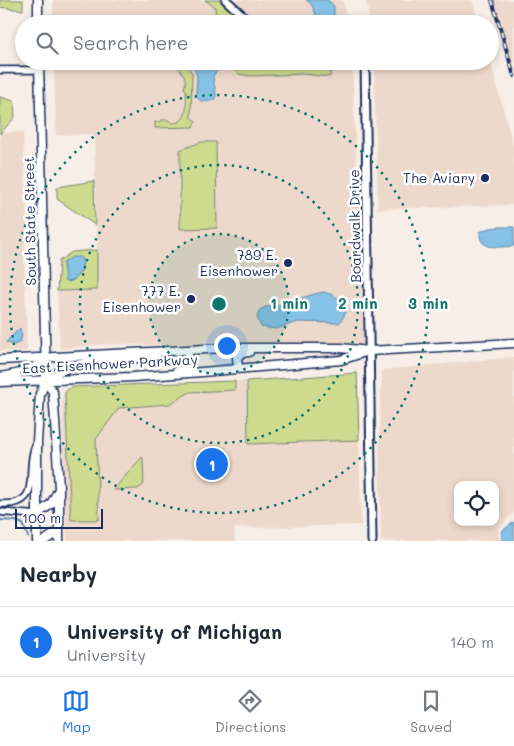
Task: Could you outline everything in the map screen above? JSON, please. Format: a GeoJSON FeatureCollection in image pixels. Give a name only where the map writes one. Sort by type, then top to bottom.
{"type":"FeatureCollection","features":[{"type":"Feature","properties":{"kind":"main road"},"geometry":{"type":"LineString","coordinates":[[38,0],[38,15]]}},
{"type":"Feature","properties":{"kind":"main road","name":"South State Street"},"geometry":{"type":"LineString","coordinates":[[39,70],[45,358],[46,380],[52,392],[59,488],[60,541]]}},
{"type":"Feature","properties":{"kind":"main road","name":"East Eisenhower Parkway"},"geometry":{"type":"LineString","coordinates":[[3,361],[168,350],[341,348],[369,351],[514,343]]}},
{"type":"Feature","properties":{"kind":"main road"},"geometry":{"type":"LineString","coordinates":[[238,369],[236,357],[242,353],[274,352],[285,348]]}},
{"type":"Feature","properties":{"kind":"main road"},"geometry":{"type":"LineString","coordinates":[[46,380],[59,370],[77,365],[142,359],[168,350]]}},
{"type":"Feature","properties":{"kind":"main road"},"geometry":{"type":"LineString","coordinates":[[73,380],[100,376],[178,371],[190,365],[188,350]]}},
{"type":"Feature","properties":{"kind":"main road","name":"East Eisenhower Parkway"},"geometry":{"type":"LineString","coordinates":[[0,382],[134,378],[341,360],[369,351]]}},
{"type":"Feature","properties":{"kind":"main road"},"geometry":{"type":"LineString","coordinates":[[0,377],[30,370],[45,358]]}},
{"type":"Feature","properties":{"kind":"main road","name":"South State Street"},"geometry":{"type":"LineString","coordinates":[[37,541],[37,442],[40,394],[46,380]]}},
{"type":"Feature","properties":{"kind":"main road"},"geometry":{"type":"LineString","coordinates":[[36,515],[51,504],[59,488]]}},
{"type":"Feature","properties":{"kind":"main road"},"geometry":{"type":"LineString","coordinates":[[44,541],[59,531]]}},
{"type":"Feature","properties":{"kind":"street"},"geometry":{"type":"LineString","coordinates":[[226,0],[242,15]]}},
{"type":"Feature","properties":{"kind":"street"},"geometry":{"type":"LineString","coordinates":[[0,70],[39,70]]}},
{"type":"Feature","properties":{"kind":"street","name":"Boardwalk Drive"},"geometry":{"type":"LineString","coordinates":[[365,70],[372,541]]}},
{"type":"Feature","properties":{"kind":"street"},"geometry":{"type":"LineString","coordinates":[[0,504],[20,502],[29,494],[31,487],[32,451],[37,442]]}},
{"type":"Feature","properties":{"kind":"street"},"geometry":{"type":"LineString","coordinates":[[0,512],[36,515]]}},
{"type":"Feature","properties":{"kind":"shaded area"},"geometry":{"type":"Polygon","coordinates":[[[53,0],[343,0],[346,15],[53,15],[53,0]]]}},
{"type":"Feature","properties":{"kind":"shaded area"},"geometry":{"type":"Polygon","coordinates":[[[366,0],[472,0],[476,15],[368,15],[366,0]]]}},
{"type":"Feature","properties":{"kind":"shaded area"},"geometry":{"type":"Polygon","coordinates":[[[494,0],[514,0],[514,68],[499,15],[494,0]]]}},
{"type":"Feature","properties":{"kind":"shaded area"},"geometry":{"type":"Polygon","coordinates":[[[54,70],[352,70],[364,348],[106,344],[60,349],[57,291],[97,290],[97,250],[94,134],[56,135],[54,70]]]}},
{"type":"Feature","properties":{"kind":"shaded area"},"geometry":{"type":"Polygon","coordinates":[[[374,70],[493,70],[514,149],[514,205],[378,209],[374,70]]]}},
{"type":"Feature","properties":{"kind":"shaded area"},"geometry":{"type":"Polygon","coordinates":[[[23,132],[27,226],[24,253],[27,351],[0,351],[0,133],[23,132]]]}},
{"type":"Feature","properties":{"kind":"shaded area"},"geometry":{"type":"Polygon","coordinates":[[[514,357],[514,512],[499,527],[500,541],[381,541],[379,443],[382,370],[514,357]]]}},
{"type":"Feature","properties":{"kind":"shaded area"},"geometry":{"type":"Polygon","coordinates":[[[358,374],[361,525],[235,528],[235,541],[67,541],[62,404],[62,396],[65,390],[71,388],[229,382],[358,374]]]}},
{"type":"Feature","properties":{"kind":"green space"},"geometry":{"type":"Polygon","coordinates":[[[0,0],[23,0],[23,10],[0,7],[0,0]]]}},
{"type":"Feature","properties":{"kind":"green space"},"geometry":{"type":"Polygon","coordinates":[[[205,0],[219,0],[235,15],[215,15],[215,7],[205,0]]]}},
{"type":"Feature","properties":{"kind":"green space"},"geometry":{"type":"Polygon","coordinates":[[[180,70],[190,70],[192,73],[191,118],[196,121],[193,127],[155,128],[155,122],[161,122],[161,120],[169,120],[172,123],[182,120],[186,111],[184,76],[180,70]]]}},
{"type":"Feature","properties":{"kind":"green space"},"geometry":{"type":"Polygon","coordinates":[[[235,70],[330,70],[330,77],[303,74],[250,76],[239,74],[235,70]]]}},
{"type":"Feature","properties":{"kind":"green space"},"geometry":{"type":"Polygon","coordinates":[[[0,97],[14,101],[15,117],[0,134],[0,97]]]}},
{"type":"Feature","properties":{"kind":"green space"},"geometry":{"type":"Polygon","coordinates":[[[201,142],[216,142],[217,228],[180,229],[180,150],[201,142]]]}},
{"type":"Feature","properties":{"kind":"green space"},"geometry":{"type":"Polygon","coordinates":[[[94,181],[95,225],[57,199],[57,187],[94,181]]]}},
{"type":"Feature","properties":{"kind":"green space"},"geometry":{"type":"Polygon","coordinates":[[[97,250],[97,290],[57,291],[59,261],[72,252],[97,250]]]}},
{"type":"Feature","properties":{"kind":"green space"},"geometry":{"type":"Polygon","coordinates":[[[357,373],[359,440],[248,444],[247,381],[357,373]]]}},
{"type":"Feature","properties":{"kind":"green space"},"geometry":{"type":"Polygon","coordinates":[[[235,381],[235,390],[190,392],[169,404],[119,408],[96,439],[99,520],[71,520],[65,393],[70,387],[235,381]]]}},
{"type":"Feature","properties":{"kind":"green space"},"geometry":{"type":"Polygon","coordinates":[[[142,457],[144,484],[138,489],[113,490],[142,457]]]}},
{"type":"Feature","properties":{"kind":"water"},"geometry":{"type":"Polygon","coordinates":[[[306,0],[328,0],[334,6],[334,15],[316,15],[306,0]]]}},
{"type":"Feature","properties":{"kind":"water"},"geometry":{"type":"Polygon","coordinates":[[[195,70],[218,70],[213,76],[216,94],[213,100],[201,101],[196,96],[197,76],[195,70]]]}},
{"type":"Feature","properties":{"kind":"water"},"geometry":{"type":"Polygon","coordinates":[[[514,227],[514,246],[486,245],[480,238],[480,232],[488,229],[514,227]]]}},
{"type":"Feature","properties":{"kind":"water"},"geometry":{"type":"Polygon","coordinates":[[[72,257],[80,257],[83,261],[81,272],[72,281],[65,282],[63,263],[72,257]]]}},
{"type":"Feature","properties":{"kind":"water"},"geometry":{"type":"Polygon","coordinates":[[[323,292],[335,296],[343,302],[346,311],[339,323],[298,322],[276,329],[261,327],[257,317],[260,310],[323,292]]]}},
{"type":"Feature","properties":{"kind":"water"},"geometry":{"type":"Polygon","coordinates":[[[20,328],[22,336],[20,342],[14,345],[6,342],[20,328]]]}},
{"type":"Feature","properties":{"kind":"water"},"geometry":{"type":"Polygon","coordinates":[[[514,522],[514,541],[501,541],[503,530],[514,522]]]}},
{"type":"Feature","properties":{"kind":"waterway"},"geometry":{"type":"LineString","coordinates":[[0,520],[16,521],[23,524],[28,537]]}},
{"type":"Feature","properties":{"kind":"railway"},"geometry":{"type":"LineString","coordinates":[[492,0],[496,15]]}},
{"type":"Feature","properties":{"kind":"railway"},"geometry":{"type":"LineString","coordinates":[[499,24],[514,76]]}},
{"type":"Feature","properties":{"kind":"place","name":"The Aviary"},"geometry":{"type":"Point","coordinates":[485,178]}},
{"type":"Feature","properties":{"kind":"place","name":"789 E. Eisenhower"},"geometry":{"type":"Point","coordinates":[288,263]}},
{"type":"Feature","properties":{"kind":"place","name":"777 E. Eisenhower"},"geometry":{"type":"Point","coordinates":[191,299]}},
{"type":"Feature","properties":{"kind":"place","name":"University of Michigan"},"geometry":{"type":"Point","coordinates":[212,464]}}]}
